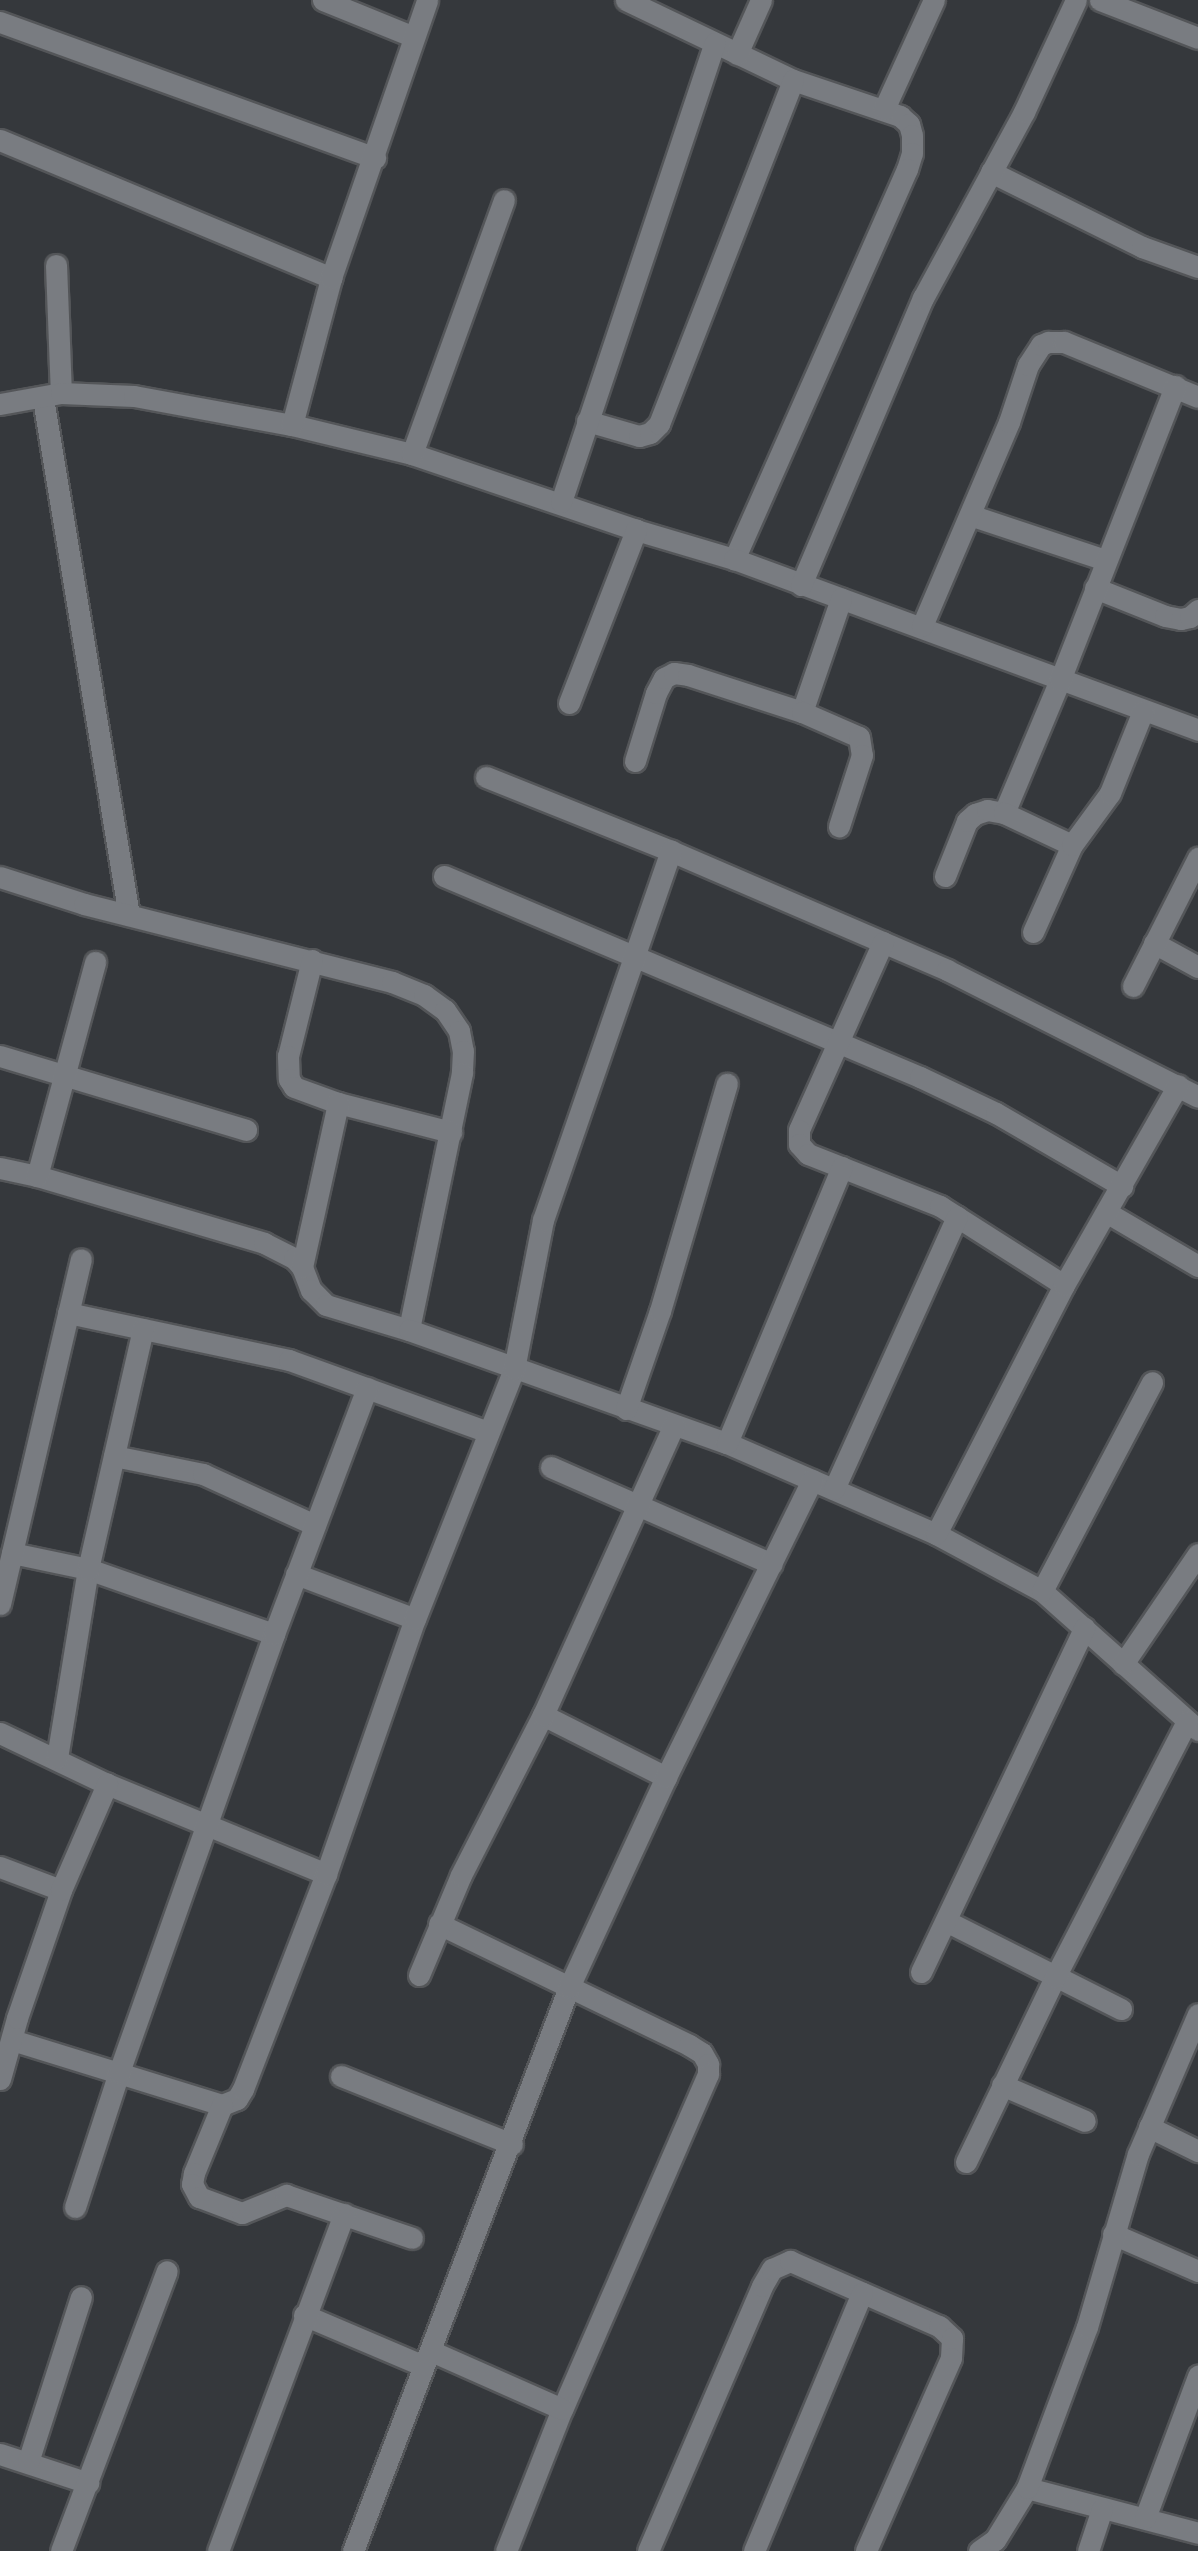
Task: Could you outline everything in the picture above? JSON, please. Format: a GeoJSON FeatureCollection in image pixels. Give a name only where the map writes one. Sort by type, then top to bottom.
{"type":"FeatureCollection","features":[{"type":"Feature","properties":{"kind":"street"},"geometry":{"type":"LineString","coordinates":[[323,0],[414,37]]}},
{"type":"Feature","properties":{"kind":"street"},"geometry":{"type":"LineString","coordinates":[[292,425],[331,278],[375,158],[427,0]]}},
{"type":"Feature","properties":{"kind":"street"},"geometry":{"type":"LineString","coordinates":[[626,0],[793,80],[884,109],[909,124],[912,153],[907,169],[734,559]]}},
{"type":"Feature","properties":{"kind":"street"},"geometry":{"type":"LineString","coordinates":[[737,54],[761,0]]}},
{"type":"Feature","properties":{"kind":"street"},"geometry":{"type":"LineString","coordinates":[[884,109],[934,0]]}},
{"type":"Feature","properties":{"kind":"street"},"geometry":{"type":"LineString","coordinates":[[801,585],[923,298],[1024,112],[1076,0]]}},
{"type":"Feature","properties":{"kind":"street"},"geometry":{"type":"LineString","coordinates":[[1100,0],[1198,38]]}},
{"type":"Feature","properties":{"kind":"street"},"geometry":{"type":"LineString","coordinates":[[0,22],[375,158]]}},
{"type":"Feature","properties":{"kind":"street"},"geometry":{"type":"LineString","coordinates":[[561,502],[715,43]]}},
{"type":"Feature","properties":{"kind":"street"},"geometry":{"type":"LineString","coordinates":[[587,421],[639,436],[650,433],[659,424],[793,80]]}},
{"type":"Feature","properties":{"kind":"street"},"geometry":{"type":"LineString","coordinates":[[0,140],[331,278]]}},
{"type":"Feature","properties":{"kind":"street"},"geometry":{"type":"LineString","coordinates":[[991,172],[1142,247],[1198,267]]}},
{"type":"Feature","properties":{"kind":"street"},"geometry":{"type":"LineString","coordinates":[[412,454],[504,201]]}},
{"type":"Feature","properties":{"kind":"street"},"geometry":{"type":"LineString","coordinates":[[56,265],[52,395],[129,915]]}},
{"type":"Feature","properties":{"kind":"street"},"geometry":{"type":"LineString","coordinates":[[922,626],[970,514],[1028,365],[1041,345],[1064,342],[1198,397]]}},
{"type":"Feature","properties":{"kind":"street"},"geometry":{"type":"LineString","coordinates":[[1004,813],[1060,680],[1175,386]]}},
{"type":"Feature","properties":{"kind":"street"},"geometry":{"type":"LineString","coordinates":[[0,404],[52,395],[146,398],[292,425],[412,454],[561,502],[636,530],[734,559],[922,626],[1198,730]]}},
{"type":"Feature","properties":{"kind":"street"},"geometry":{"type":"LineString","coordinates":[[970,514],[1105,560]]}},
{"type":"Feature","properties":{"kind":"street"},"geometry":{"type":"LineString","coordinates":[[569,703],[636,530]]}},
{"type":"Feature","properties":{"kind":"street"},"geometry":{"type":"LineString","coordinates":[[1095,587],[1165,616],[1181,619],[1190,617],[1198,610]]}},
{"type":"Feature","properties":{"kind":"street"},"geometry":{"type":"LineString","coordinates":[[802,712],[841,599]]}},
{"type":"Feature","properties":{"kind":"street"},"geometry":{"type":"LineString","coordinates":[[635,761],[656,692],[664,678],[674,673],[688,675],[802,712],[859,737],[863,745],[839,826]]}},
{"type":"Feature","properties":{"kind":"street"},"geometry":{"type":"LineString","coordinates":[[1033,932],[1072,845],[1110,793],[1143,711]]}},
{"type":"Feature","properties":{"kind":"street"},"geometry":{"type":"LineString","coordinates":[[486,777],[671,851],[883,942],[1007,998],[1198,1097]]}},
{"type":"Feature","properties":{"kind":"street"},"geometry":{"type":"LineString","coordinates":[[945,876],[967,821],[975,814],[987,810],[1004,813],[1072,845]]}},
{"type":"Feature","properties":{"kind":"street"},"geometry":{"type":"LineString","coordinates":[[12,2040],[222,2105],[237,2099],[243,2089],[326,1874],[415,1619],[514,1370],[544,1220],[671,851]]}},
{"type":"Feature","properties":{"kind":"street"},"geometry":{"type":"LineString","coordinates":[[1133,986],[1198,858]]}},
{"type":"Feature","properties":{"kind":"street"},"geometry":{"type":"LineString","coordinates":[[1,874],[43,893],[392,982],[424,995],[445,1010],[459,1031],[463,1051],[451,1132],[409,1331]]}},
{"type":"Feature","properties":{"kind":"street"},"geometry":{"type":"LineString","coordinates":[[444,876],[634,958],[838,1040],[996,1113],[1122,1186]]}},
{"type":"Feature","properties":{"kind":"street"},"geometry":{"type":"LineString","coordinates":[[883,942],[798,1137],[802,1150],[923,1198],[957,1216],[998,1245],[1064,1285]]}},
{"type":"Feature","properties":{"kind":"street"},"geometry":{"type":"LineString","coordinates":[[1154,943],[1198,967]]}},
{"type":"Feature","properties":{"kind":"street"},"geometry":{"type":"LineString","coordinates":[[312,960],[288,1056],[289,1079],[294,1087],[304,1093],[338,1103],[451,1132]]}},
{"type":"Feature","properties":{"kind":"street"},"geometry":{"type":"LineString","coordinates":[[37,1176],[95,962]]}},
{"type":"Feature","properties":{"kind":"street"},"geometry":{"type":"LineString","coordinates":[[0,1056],[246,1130]]}},
{"type":"Feature","properties":{"kind":"street"},"geometry":{"type":"LineString","coordinates":[[626,1409],[660,1311],[727,1084]]}},
{"type":"Feature","properties":{"kind":"street"},"geometry":{"type":"LineString","coordinates":[[936,1534],[1064,1285],[1178,1085]]}},
{"type":"Feature","properties":{"kind":"street"},"geometry":{"type":"LineString","coordinates":[[302,1267],[338,1103]]}},
{"type":"Feature","properties":{"kind":"street"},"geometry":{"type":"LineString","coordinates":[[727,1443],[842,1167]]}},
{"type":"Feature","properties":{"kind":"street"},"geometry":{"type":"LineString","coordinates":[[0,1168],[37,1176],[264,1243],[284,1251],[302,1267],[311,1290],[326,1305],[409,1331],[727,1443],[936,1534],[1042,1591],[1193,1726],[1055,1977],[966,2162]]}},
{"type":"Feature","properties":{"kind":"street"},"geometry":{"type":"LineString","coordinates":[[1106,1212],[1198,1266]]}},
{"type":"Feature","properties":{"kind":"street"},"geometry":{"type":"LineString","coordinates":[[834,1489],[957,1216]]}},
{"type":"Feature","properties":{"kind":"street"},"geometry":{"type":"LineString","coordinates":[[0,1604],[81,1259]]}},
{"type":"Feature","properties":{"kind":"street"},"geometry":{"type":"LineString","coordinates":[[68,1313],[289,1360],[488,1432]]}},
{"type":"Feature","properties":{"kind":"street"},"geometry":{"type":"LineString","coordinates":[[57,1758],[88,1569],[143,1329]]}},
{"type":"Feature","properties":{"kind":"street"},"geometry":{"type":"LineString","coordinates":[[1042,1591],[1153,1382]]}},
{"type":"Feature","properties":{"kind":"street"},"geometry":{"type":"LineString","coordinates":[[75,2207],[119,2072],[274,1634],[367,1388]]}},
{"type":"Feature","properties":{"kind":"street"},"geometry":{"type":"LineString","coordinates":[[419,1975],[439,1924],[543,1715],[674,1425]]}},
{"type":"Feature","properties":{"kind":"street"},"geometry":{"type":"LineString","coordinates":[[114,1456],[203,1474],[315,1525]]}},
{"type":"Feature","properties":{"kind":"street"},"geometry":{"type":"LineString","coordinates":[[551,1467],[772,1564]]}},
{"type":"Feature","properties":{"kind":"street"},"geometry":{"type":"LineString","coordinates":[[354,2551],[512,2144],[569,1987],[666,1777],[812,1480]]}},
{"type":"Feature","properties":{"kind":"street"},"geometry":{"type":"LineString","coordinates":[[12,1553],[88,1569],[274,1634]]}},
{"type":"Feature","properties":{"kind":"street"},"geometry":{"type":"LineString","coordinates":[[1123,1664],[1198,1554]]}},
{"type":"Feature","properties":{"kind":"street"},"geometry":{"type":"LineString","coordinates":[[296,1574],[415,1619]]}},
{"type":"Feature","properties":{"kind":"street"},"geometry":{"type":"LineString","coordinates":[[921,1972],[1084,1628]]}},
{"type":"Feature","properties":{"kind":"street"},"geometry":{"type":"LineString","coordinates":[[543,1715],[666,1777]]}},
{"type":"Feature","properties":{"kind":"street"},"geometry":{"type":"LineString","coordinates":[[0,1732],[107,1784],[206,1827],[326,1874]]}},
{"type":"Feature","properties":{"kind":"street"},"geometry":{"type":"LineString","coordinates":[[0,2079],[12,2040],[9,2015],[107,1784]]}},
{"type":"Feature","properties":{"kind":"street"},"geometry":{"type":"LineString","coordinates":[[0,1867],[61,1890]]}},
{"type":"Feature","properties":{"kind":"street"},"geometry":{"type":"LineString","coordinates":[[946,1921],[1121,2008]]}},
{"type":"Feature","properties":{"kind":"street"},"geometry":{"type":"LineString","coordinates":[[439,1924],[689,2045],[702,2053],[708,2064],[708,2074],[562,2409],[506,2551]]}},
{"type":"Feature","properties":{"kind":"street"},"geometry":{"type":"LineString","coordinates":[[979,2551],[995,2540],[1027,2488],[1087,2327],[1113,2234],[1149,2127],[1194,2037],[1198,2014]]}},
{"type":"Feature","properties":{"kind":"street"},"geometry":{"type":"LineString","coordinates":[[341,2076],[512,2144]]}},
{"type":"Feature","properties":{"kind":"street"},"geometry":{"type":"LineString","coordinates":[[1002,2085],[1085,2121]]}},
{"type":"Feature","properties":{"kind":"street"},"geometry":{"type":"LineString","coordinates":[[222,2105],[194,2174],[192,2184],[199,2197],[242,2213],[252,2211],[276,2196],[286,2195],[412,2238]]}},
{"type":"Feature","properties":{"kind":"street"},"geometry":{"type":"LineString","coordinates":[[1149,2127],[1198,2151]]}},
{"type":"Feature","properties":{"kind":"street"},"geometry":{"type":"LineString","coordinates":[[218,2551],[344,2214]]}},
{"type":"Feature","properties":{"kind":"street"},"geometry":{"type":"LineString","coordinates":[[1113,2234],[1198,2271]]}},
{"type":"Feature","properties":{"kind":"street"},"geometry":{"type":"LineString","coordinates":[[648,2551],[772,2269],[790,2261],[939,2326],[952,2338],[951,2358],[866,2551]]}},
{"type":"Feature","properties":{"kind":"street"},"geometry":{"type":"LineString","coordinates":[[61,2551],[167,2271]]}},
{"type":"Feature","properties":{"kind":"street"},"geometry":{"type":"LineString","coordinates":[[754,2551],[862,2293]]}},
{"type":"Feature","properties":{"kind":"street"},"geometry":{"type":"LineString","coordinates":[[28,2462],[80,2297]]}},
{"type":"Feature","properties":{"kind":"street"},"geometry":{"type":"LineString","coordinates":[[304,2315],[562,2409]]}},
{"type":"Feature","properties":{"kind":"street"},"geometry":{"type":"LineString","coordinates":[[1145,2518],[1198,2376]]}},
{"type":"Feature","properties":{"kind":"street"},"geometry":{"type":"LineString","coordinates":[[0,2454],[88,2483]]}},
{"type":"Feature","properties":{"kind":"street"},"geometry":{"type":"LineString","coordinates":[[1027,2488],[1198,2533]]}},
{"type":"Feature","properties":{"kind":"street"},"geometry":{"type":"LineString","coordinates":[[1088,2551],[1102,2508]]}}]}
